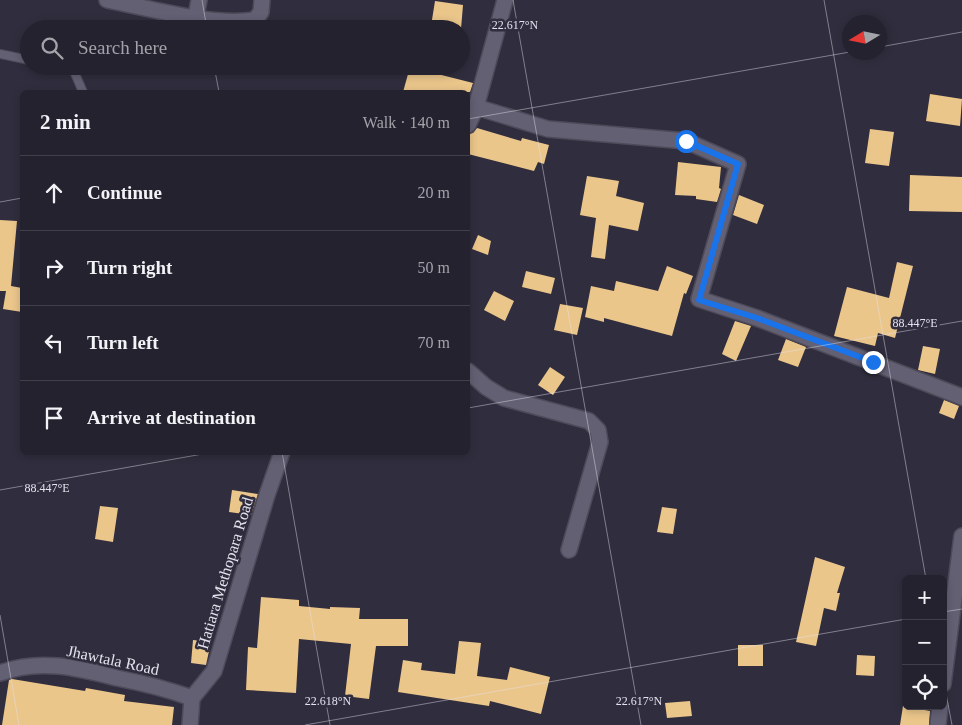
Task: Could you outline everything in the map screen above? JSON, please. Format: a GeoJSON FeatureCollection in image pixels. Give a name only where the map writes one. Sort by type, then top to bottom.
{"type":"FeatureCollection","features":[{"type":"Feature","properties":{"kind":"street"},"geometry":{"type":"LineString","coordinates":[[107,0],[196,18],[220,20]]}},
{"type":"Feature","properties":{"kind":"street"},"geometry":{"type":"LineString","coordinates":[[196,18],[199,0]]}},
{"type":"Feature","properties":{"kind":"street"},"geometry":{"type":"LineString","coordinates":[[255,20],[261,12],[262,0]]}},
{"type":"Feature","properties":{"kind":"street"},"geometry":{"type":"LineString","coordinates":[[470,120],[476,107],[505,0]]}},
{"type":"Feature","properties":{"kind":"street"},"geometry":{"type":"LineString","coordinates":[[476,107],[548,129],[686,141],[738,164],[699,300],[757,318],[962,397]]}},
{"type":"Feature","properties":{"kind":"street"},"geometry":{"type":"LineString","coordinates":[[470,373],[486,387],[504,398],[589,421],[598,430],[600,442],[569,550]]}},
{"type":"Feature","properties":{"kind":"street","name":"Hatiara Methopara Road"},"geometry":{"type":"LineString","coordinates":[[192,698],[214,671],[281,455]]}},
{"type":"Feature","properties":{"kind":"street"},"geometry":{"type":"LineString","coordinates":[[945,665],[962,536]]}},
{"type":"Feature","properties":{"kind":"street","name":"Jhawtala Road"},"geometry":{"type":"LineString","coordinates":[[0,673],[36,665],[64,665],[166,689],[192,698]]}},
{"type":"Feature","properties":{"kind":"street"},"geometry":{"type":"LineString","coordinates":[[190,725],[192,698]]}},
{"type":"Feature","properties":{"kind":"street"},"geometry":{"type":"LineString","coordinates":[[938,725],[940,710]]}},
{"type":"Feature","properties":{"kind":"lane"},"geometry":{"type":"LineString","coordinates":[[0,54],[20,58]]}},
{"type":"Feature","properties":{"kind":"lane"},"geometry":{"type":"LineString","coordinates":[[76,75],[82,90]]}},
{"type":"Feature","properties":{"kind":"building"},"geometry":{"type":"Polygon","coordinates":[[[435,1],[463,5],[462,20],[432,20],[435,1]]]}},
{"type":"Feature","properties":{"kind":"building"},"geometry":{"type":"Polygon","coordinates":[[[408,75],[442,75],[473,83],[470,92],[470,90],[404,90],[408,75]]]}},
{"type":"Feature","properties":{"kind":"building"},"geometry":{"type":"Polygon","coordinates":[[[930,94],[962,99],[960,126],[926,121],[930,94]]]}},
{"type":"Feature","properties":{"kind":"building"},"geometry":{"type":"Polygon","coordinates":[[[477,128],[521,141],[522,138],[549,145],[544,164],[538,162],[534,171],[470,155],[470,134],[477,128]]]}},
{"type":"Feature","properties":{"kind":"building"},"geometry":{"type":"Polygon","coordinates":[[[870,129],[894,132],[889,166],[865,163],[870,129]]]}},
{"type":"Feature","properties":{"kind":"building"},"geometry":{"type":"Polygon","coordinates":[[[678,162],[721,167],[719,188],[721,189],[717,202],[696,199],[696,196],[675,195],[678,162]]]}},
{"type":"Feature","properties":{"kind":"building"},"geometry":{"type":"Polygon","coordinates":[[[910,175],[962,177],[962,212],[909,211],[910,175]]]}},
{"type":"Feature","properties":{"kind":"building"},"geometry":{"type":"Polygon","coordinates":[[[587,176],[619,181],[616,196],[644,203],[638,231],[609,225],[605,259],[591,257],[596,218],[580,215],[587,176]]]}},
{"type":"Feature","properties":{"kind":"building"},"geometry":{"type":"Polygon","coordinates":[[[739,195],[764,205],[757,224],[733,215],[739,195]]]}},
{"type":"Feature","properties":{"kind":"building"},"geometry":{"type":"Polygon","coordinates":[[[0,220],[17,221],[11,286],[20,288],[20,312],[3,309],[6,291],[0,291],[0,220]]]}},
{"type":"Feature","properties":{"kind":"building"},"geometry":{"type":"Polygon","coordinates":[[[478,235],[491,241],[488,255],[472,249],[478,235]]]}},
{"type":"Feature","properties":{"kind":"building"},"geometry":{"type":"Polygon","coordinates":[[[897,262],[913,266],[895,338],[878,333],[875,346],[834,336],[847,287],[889,298],[897,262]]]}},
{"type":"Feature","properties":{"kind":"building"},"geometry":{"type":"Polygon","coordinates":[[[667,266],[693,276],[686,294],[684,293],[672,336],[604,318],[604,322],[585,317],[591,286],[614,291],[616,281],[658,291],[667,266]]]}},
{"type":"Feature","properties":{"kind":"building"},"geometry":{"type":"Polygon","coordinates":[[[526,271],[555,278],[551,294],[522,287],[526,271]]]}},
{"type":"Feature","properties":{"kind":"building"},"geometry":{"type":"Polygon","coordinates":[[[494,291],[514,301],[505,321],[484,310],[494,291]]]}},
{"type":"Feature","properties":{"kind":"building"},"geometry":{"type":"Polygon","coordinates":[[[560,304],[583,308],[577,335],[554,330],[560,304]]]}},
{"type":"Feature","properties":{"kind":"building"},"geometry":{"type":"Polygon","coordinates":[[[735,321],[751,326],[736,361],[722,354],[735,321]]]}},
{"type":"Feature","properties":{"kind":"building"},"geometry":{"type":"Polygon","coordinates":[[[786,339],[806,347],[798,367],[778,360],[786,339]]]}},
{"type":"Feature","properties":{"kind":"building"},"geometry":{"type":"Polygon","coordinates":[[[923,346],[940,349],[935,374],[918,370],[923,346]]]}},
{"type":"Feature","properties":{"kind":"building"},"geometry":{"type":"Polygon","coordinates":[[[550,367],[565,377],[553,395],[538,385],[550,367]]]}},
{"type":"Feature","properties":{"kind":"building"},"geometry":{"type":"Polygon","coordinates":[[[944,400],[959,406],[954,419],[939,413],[944,400]]]}},
{"type":"Feature","properties":{"kind":"building"},"geometry":{"type":"Polygon","coordinates":[[[232,490],[258,494],[251,515],[229,512],[232,490]]]}},
{"type":"Feature","properties":{"kind":"building"},"geometry":{"type":"Polygon","coordinates":[[[100,506],[118,508],[113,542],[95,539],[100,506]]]}},
{"type":"Feature","properties":{"kind":"building"},"geometry":{"type":"Polygon","coordinates":[[[662,507],[677,509],[673,534],[657,532],[662,507]]]}},
{"type":"Feature","properties":{"kind":"building"},"geometry":{"type":"Polygon","coordinates":[[[815,557],[845,567],[837,593],[840,593],[836,611],[824,608],[816,646],[796,642],[815,557]]]}},
{"type":"Feature","properties":{"kind":"building"},"geometry":{"type":"Polygon","coordinates":[[[261,597],[299,600],[299,606],[330,609],[330,607],[360,608],[359,619],[408,619],[408,646],[376,646],[369,699],[345,696],[351,644],[299,639],[296,693],[246,690],[248,647],[257,648],[261,597]]]}},
{"type":"Feature","properties":{"kind":"building"},"geometry":{"type":"Polygon","coordinates":[[[193,640],[211,642],[206,665],[191,663],[193,640]]]}},
{"type":"Feature","properties":{"kind":"building"},"geometry":{"type":"Polygon","coordinates":[[[459,641],[481,643],[477,676],[507,680],[510,667],[550,677],[541,714],[490,701],[489,706],[398,692],[403,660],[422,663],[421,670],[455,674],[459,641]]]}},
{"type":"Feature","properties":{"kind":"building"},"geometry":{"type":"Polygon","coordinates":[[[738,645],[763,645],[763,666],[738,666],[738,645]]]}},
{"type":"Feature","properties":{"kind":"building"},"geometry":{"type":"Polygon","coordinates":[[[857,655],[875,656],[874,676],[856,675],[857,655]]]}},
{"type":"Feature","properties":{"kind":"building"},"geometry":{"type":"Polygon","coordinates":[[[9,680],[85,691],[86,688],[125,695],[124,701],[174,707],[172,725],[2,725],[9,680]]]}},
{"type":"Feature","properties":{"kind":"building"},"geometry":{"type":"Polygon","coordinates":[[[690,701],[692,716],[667,718],[665,703],[690,701]]]}},
{"type":"Feature","properties":{"kind":"building"},"geometry":{"type":"Polygon","coordinates":[[[902,710],[930,711],[929,725],[900,725],[902,710]]]}},
{"type":"Feature","properties":{"kind":"route"},"geometry":{"type":"LineString","coordinates":[[686,141],[738,164],[699,300],[757,318],[873,362]]}}]}
